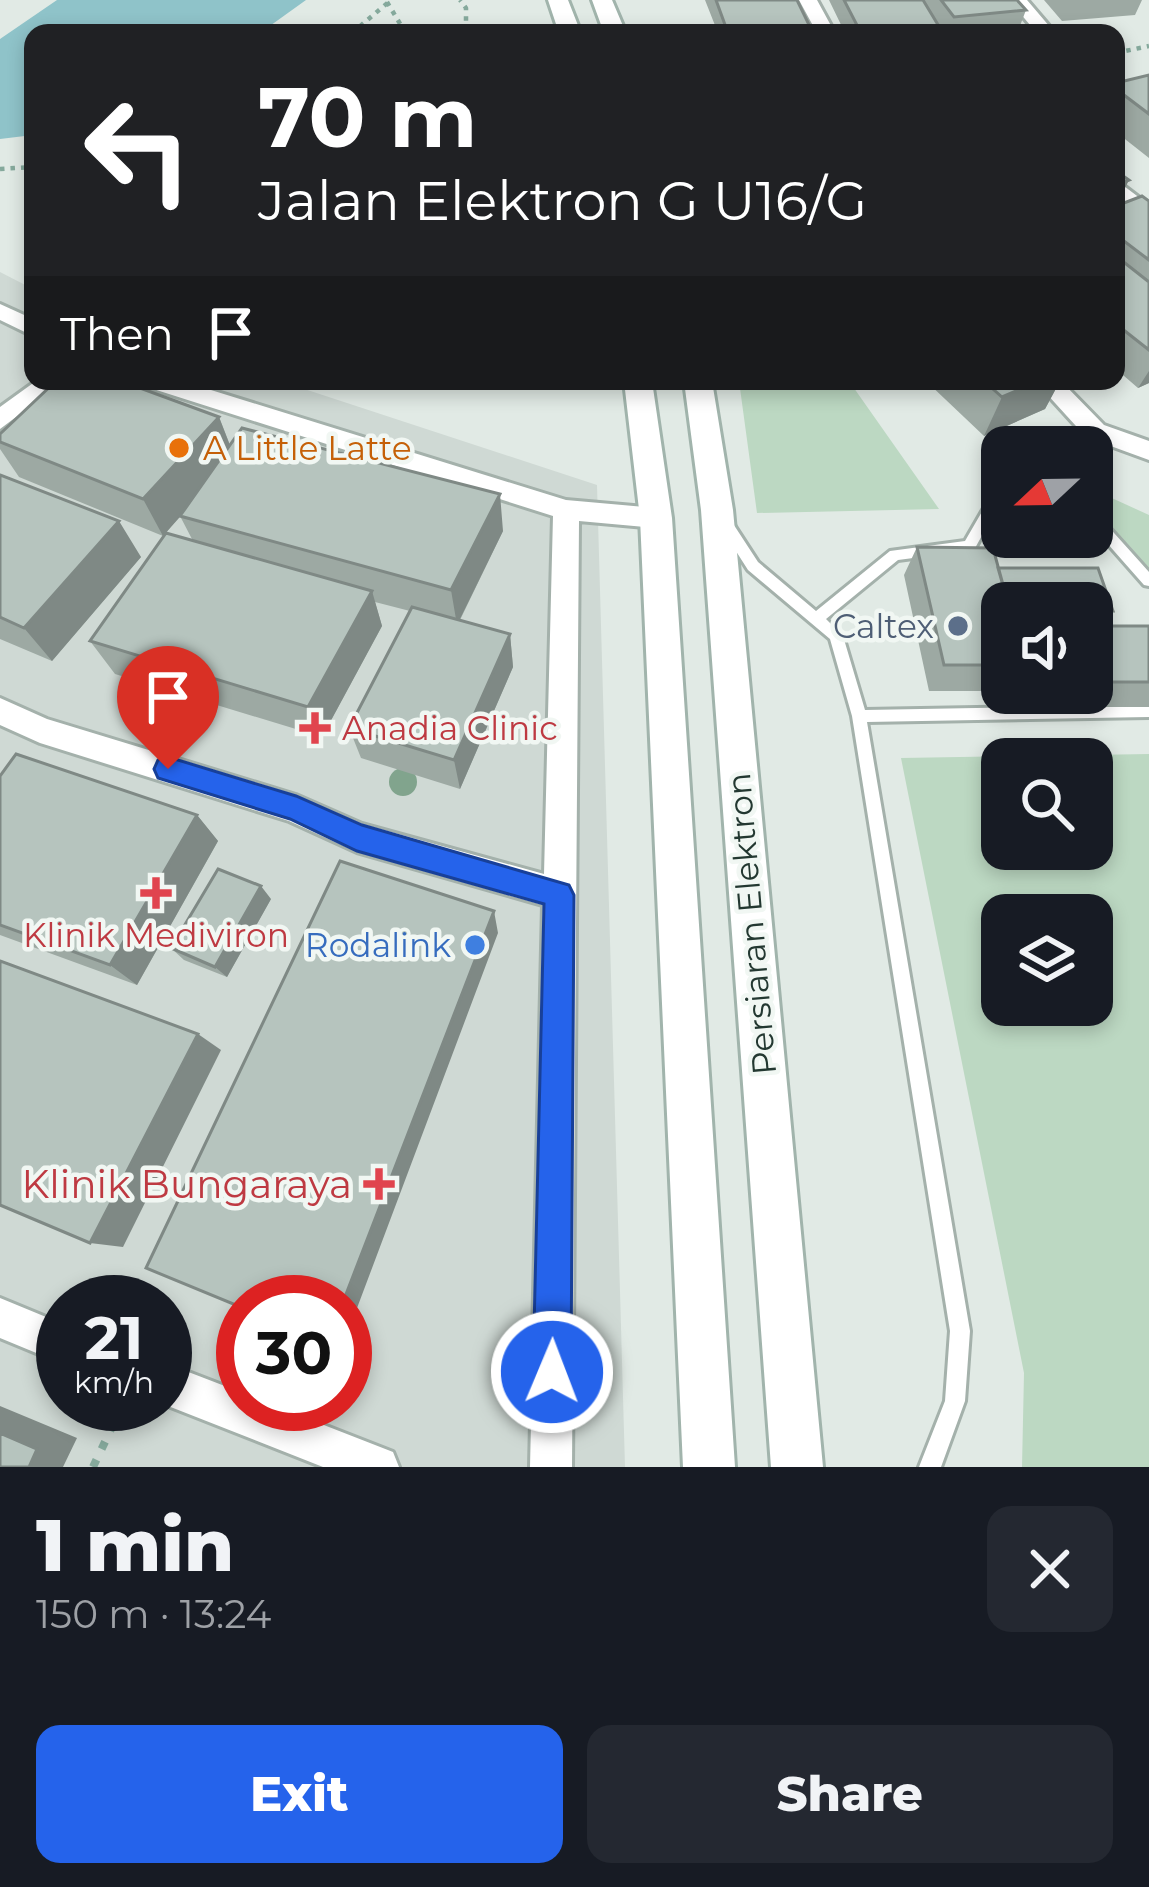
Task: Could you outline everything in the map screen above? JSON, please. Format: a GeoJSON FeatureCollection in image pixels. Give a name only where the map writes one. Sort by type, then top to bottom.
{"type":"FeatureCollection","features":[{"type":"Feature","properties":{"kind":"main road","name":"Persiaran Elektron"},"geometry":{"type":"LineString","coordinates":[[639,390],[656,518],[709,1467]]}},
{"type":"Feature","properties":{"kind":"main road","name":"Persiaran Elektron"},"geometry":{"type":"LineString","coordinates":[[699,390],[717,510],[796,1467]]}},
{"type":"Feature","properties":{"kind":"street"},"geometry":{"type":"LineString","coordinates":[[1018,0],[1038,24]]}},
{"type":"Feature","properties":{"kind":"street"},"geometry":{"type":"LineString","coordinates":[[1125,194],[1149,216]]}},
{"type":"Feature","properties":{"kind":"street"},"geometry":{"type":"LineString","coordinates":[[0,420],[40,390]]}},
{"type":"Feature","properties":{"kind":"street"},"geometry":{"type":"LineString","coordinates":[[184,390],[566,510],[656,518]]}},
{"type":"Feature","properties":{"kind":"street"},"geometry":{"type":"LineString","coordinates":[[1056,390],[1095,431],[1149,451]]}},
{"type":"Feature","properties":{"kind":"street"},"geometry":{"type":"LineString","coordinates":[[551,1467],[566,510]]}},
{"type":"Feature","properties":{"kind":"street"},"geometry":{"type":"LineString","coordinates":[[0,711],[40,730],[296,808],[357,837],[559,895]]}},
{"type":"Feature","properties":{"kind":"street"},"geometry":{"type":"LineString","coordinates":[[0,1318],[36,1333]]}},
{"type":"Feature","properties":{"kind":"street"},"geometry":{"type":"LineString","coordinates":[[192,1395],[378,1467]]}},
{"type":"Feature","properties":{"kind":"lane"},"geometry":{"type":"LineString","coordinates":[[717,510],[753,566],[836,636],[860,716],[960,1331],[955,1401],[930,1467]]}},
{"type":"Feature","properties":{"kind":"lane"},"geometry":{"type":"LineString","coordinates":[[975,567],[969,546],[981,525]]}},
{"type":"Feature","properties":{"kind":"lane"},"geometry":{"type":"LineString","coordinates":[[1113,540],[1149,580]]}},
{"type":"Feature","properties":{"kind":"lane"},"geometry":{"type":"LineString","coordinates":[[817,618],[895,554],[969,546]]}},
{"type":"Feature","properties":{"kind":"lane"},"geometry":{"type":"LineString","coordinates":[[1113,712],[1149,711]]}},
{"type":"Feature","properties":{"kind":"lane"},"geometry":{"type":"LineString","coordinates":[[860,716],[981,714]]}},
{"type":"Feature","properties":{"kind":"path"},"geometry":{"type":"LineString","coordinates":[[369,24],[389,1]]}},
{"type":"Feature","properties":{"kind":"path"},"geometry":{"type":"LineString","coordinates":[[93,1467],[110,1431]]}},
{"type":"Feature","properties":{"kind":"shaded area"},"geometry":{"type":"Polygon","coordinates":[[[0,272],[24,284],[24,390],[307,390],[597,485],[625,1467],[0,1467],[0,272]]]}},
{"type":"Feature","properties":{"kind":"green space"},"geometry":{"type":"Polygon","coordinates":[[[740,390],[855,390],[939,509],[757,513],[740,390]]]}},
{"type":"Feature","properties":{"kind":"green space"},"geometry":{"type":"Polygon","coordinates":[[[1113,499],[1149,515],[1149,583],[1113,546],[1113,499]]]}},
{"type":"Feature","properties":{"kind":"green space"},"geometry":{"type":"Polygon","coordinates":[[[1149,754],[1149,1467],[1022,1467],[1024,1373],[901,758],[981,757],[981,870],[1113,870],[1113,755],[1149,754]]]}},
{"type":"Feature","properties":{"kind":"water"},"geometry":{"type":"Polygon","coordinates":[[[57,0],[306,0],[273,24],[24,24],[24,136],[0,139],[0,39],[57,0]]]}},
{"type":"Feature","properties":{"kind":"building"},"geometry":{"type":"Polygon","coordinates":[[[716,0],[797,0],[809,24],[725,24],[716,0]]]}},
{"type":"Feature","properties":{"kind":"building"},"geometry":{"type":"Polygon","coordinates":[[[844,0],[923,0],[938,24],[856,24],[844,0]]]}},
{"type":"Feature","properties":{"kind":"building"},"geometry":{"type":"Polygon","coordinates":[[[941,0],[1017,0],[1026,10],[954,17],[941,0]]]}},
{"type":"Feature","properties":{"kind":"building"},"geometry":{"type":"Polygon","coordinates":[[[1149,75],[1149,114],[1125,96],[1125,81],[1149,75]]]}},
{"type":"Feature","properties":{"kind":"building"},"geometry":{"type":"Polygon","coordinates":[[[1142,196],[1149,201],[1149,260],[1125,242],[1125,203],[1142,196]]]}},
{"type":"Feature","properties":{"kind":"building"},"geometry":{"type":"Polygon","coordinates":[[[1125,263],[1149,282],[1149,350],[1125,331],[1125,263]]]}},
{"type":"Feature","properties":{"kind":"building"},"geometry":{"type":"Polygon","coordinates":[[[46,390],[146,390],[219,417],[143,499],[0,442],[0,434],[46,390]]]}},
{"type":"Feature","properties":{"kind":"building"},"geometry":{"type":"Polygon","coordinates":[[[242,428],[500,494],[451,590],[180,516],[242,428]]]}},
{"type":"Feature","properties":{"kind":"building"},"geometry":{"type":"Polygon","coordinates":[[[0,475],[119,521],[24,628],[0,617],[0,475]]]}},
{"type":"Feature","properties":{"kind":"building"},"geometry":{"type":"Polygon","coordinates":[[[166,533],[372,591],[308,707],[90,641],[166,533]]]}},
{"type":"Feature","properties":{"kind":"building"},"geometry":{"type":"Polygon","coordinates":[[[917,547],[981,548],[981,558],[996,558],[1002,582],[981,582],[981,665],[944,665],[917,547]]]}},
{"type":"Feature","properties":{"kind":"building"},"geometry":{"type":"Polygon","coordinates":[[[998,568],[1098,568],[1103,582],[1002,582],[998,568]]]}},
{"type":"Feature","properties":{"kind":"building"},"geometry":{"type":"Polygon","coordinates":[[[412,607],[510,634],[454,760],[349,728],[412,607]]]}},
{"type":"Feature","properties":{"kind":"building"},"geometry":{"type":"Polygon","coordinates":[[[1113,626],[1149,626],[1149,682],[1113,682],[1113,626]]]}},
{"type":"Feature","properties":{"kind":"building"},"geometry":{"type":"Polygon","coordinates":[[[16,754],[197,815],[110,965],[0,925],[0,776],[16,754]]]}},
{"type":"Feature","properties":{"kind":"building"},"geometry":{"type":"Polygon","coordinates":[[[340,861],[494,911],[353,1275],[216,1275],[216,1297],[192,1287],[192,1275],[163,1275],[146,1268],[340,861]]]}},
{"type":"Feature","properties":{"kind":"building"},"geometry":{"type":"Polygon","coordinates":[[[218,869],[261,886],[215,967],[171,948],[218,869]]]}},
{"type":"Feature","properties":{"kind":"building"},"geometry":{"type":"Polygon","coordinates":[[[0,961],[198,1034],[90,1243],[0,1205],[0,961]]]}},
{"type":"Feature","properties":{"kind":"building"},"geometry":{"type":"Polygon","coordinates":[[[0,1433],[37,1449],[29,1467],[0,1467],[0,1433]]]}},
{"type":"Feature","properties":{"kind":"place","name":"A Little Latte"},"geometry":{"type":"Point","coordinates":[179,448]}},
{"type":"Feature","properties":{"kind":"place","name":"Caltex"},"geometry":{"type":"Point","coordinates":[958,626]}},
{"type":"Feature","properties":{"kind":"place","name":"Anadia Clinic"},"geometry":{"type":"Point","coordinates":[315,728]}},
{"type":"Feature","properties":{"kind":"place","name":"Klinik Mediviron"},"geometry":{"type":"Point","coordinates":[156,893]}},
{"type":"Feature","properties":{"kind":"place","name":"Rodalink"},"geometry":{"type":"Point","coordinates":[475,945]}},
{"type":"Feature","properties":{"kind":"place","name":"Klinik Bungaraya"},"geometry":{"type":"Point","coordinates":[379,1184]}},
{"type":"Feature","properties":{"kind":"route"},"geometry":{"type":"LineString","coordinates":[[168,769],[296,808],[357,837],[559,895],[552,1372]]}}]}
